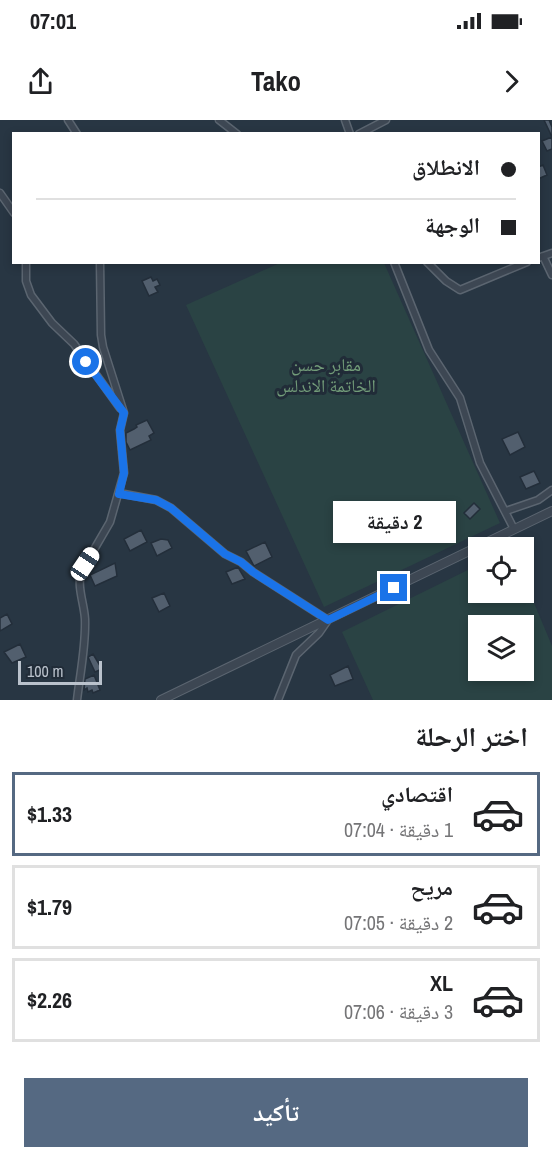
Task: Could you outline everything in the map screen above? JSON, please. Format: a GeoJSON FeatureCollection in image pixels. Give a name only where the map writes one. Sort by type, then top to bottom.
{"type":"FeatureCollection","features":[{"type":"Feature","properties":{"kind":"street"},"geometry":{"type":"LineString","coordinates":[[219,120],[234,132]]}},
{"type":"Feature","properties":{"kind":"street"},"geometry":{"type":"LineString","coordinates":[[363,132],[386,120]]}},
{"type":"Feature","properties":{"kind":"street"},"geometry":{"type":"LineString","coordinates":[[0,193],[12,210]]}},
{"type":"Feature","properties":{"kind":"street"},"geometry":{"type":"LineString","coordinates":[[552,252],[541,257],[552,275]]}},
{"type":"Feature","properties":{"kind":"street"},"geometry":{"type":"LineString","coordinates":[[26,264],[26,281],[31,295],[52,323],[74,345],[124,413]]}},
{"type":"Feature","properties":{"kind":"street"},"geometry":{"type":"LineString","coordinates":[[77,700],[85,631],[79,581],[81,572],[110,522],[124,473],[120,430],[124,413],[102,341],[100,264]]}},
{"type":"Feature","properties":{"kind":"street"},"geometry":{"type":"LineString","coordinates":[[395,264],[429,350],[460,398],[480,463],[514,529]]}},
{"type":"Feature","properties":{"kind":"street"},"geometry":{"type":"LineString","coordinates":[[429,264],[460,290],[522,264]]}},
{"type":"Feature","properties":{"kind":"street"},"geometry":{"type":"LineString","coordinates":[[506,511],[538,500],[552,490]]}},
{"type":"Feature","properties":{"kind":"street"},"geometry":{"type":"LineString","coordinates":[[119,494],[156,500],[171,508],[225,554],[241,562],[328,620]]}},
{"type":"Feature","properties":{"kind":"street"},"geometry":{"type":"LineString","coordinates":[[161,700],[552,511]]}},
{"type":"Feature","properties":{"kind":"street"},"geometry":{"type":"LineString","coordinates":[[278,700],[297,655],[319,633],[328,620]]}},
{"type":"Feature","properties":{"kind":"green space","name":"مقابر حسن الخاتمة الاندلس"},"geometry":{"type":"Polygon","coordinates":[[[278,264],[384,264],[500,523],[324,607],[186,305],[278,264]]]}},
{"type":"Feature","properties":{"kind":"green space"},"geometry":{"type":"Polygon","coordinates":[[[468,570],[468,603],[534,603],[552,646],[552,700],[373,700],[342,632],[468,570]]]}},
{"type":"Feature","properties":{"kind":"building"},"geometry":{"type":"Polygon","coordinates":[[[544,120],[549,120],[552,137],[544,120]]]}},
{"type":"Feature","properties":{"kind":"building"},"geometry":{"type":"Polygon","coordinates":[[[552,137],[552,149],[547,151],[542,141],[552,137]]]}},
{"type":"Feature","properties":{"kind":"building"},"geometry":{"type":"Polygon","coordinates":[[[543,165],[547,175],[540,178],[540,166],[543,165]]]}},
{"type":"Feature","properties":{"kind":"building"},"geometry":{"type":"Polygon","coordinates":[[[151,277],[153,281],[157,279],[160,285],[155,287],[158,292],[149,296],[142,281],[151,277]]]}},
{"type":"Feature","properties":{"kind":"building"},"geometry":{"type":"Polygon","coordinates":[[[147,420],[154,433],[149,436],[151,440],[130,450],[126,442],[126,433],[147,420]]]}},
{"type":"Feature","properties":{"kind":"building"},"geometry":{"type":"Polygon","coordinates":[[[518,432],[525,447],[510,455],[502,439],[518,432]]]}},
{"type":"Feature","properties":{"kind":"building"},"geometry":{"type":"Polygon","coordinates":[[[534,471],[540,483],[526,489],[520,477],[534,471]]]}},
{"type":"Feature","properties":{"kind":"building"},"geometry":{"type":"Polygon","coordinates":[[[474,503],[480,509],[470,519],[464,513],[474,503]]]}},
{"type":"Feature","properties":{"kind":"building"},"geometry":{"type":"Polygon","coordinates":[[[141,530],[147,542],[130,551],[124,539],[141,530]]]}},
{"type":"Feature","properties":{"kind":"building"},"geometry":{"type":"Polygon","coordinates":[[[161,539],[168,540],[172,548],[157,556],[151,543],[161,539]]]}},
{"type":"Feature","properties":{"kind":"building"},"geometry":{"type":"Polygon","coordinates":[[[265,542],[272,557],[254,566],[246,551],[265,542]]]}},
{"type":"Feature","properties":{"kind":"building"},"geometry":{"type":"Polygon","coordinates":[[[115,563],[117,576],[95,586],[90,575],[115,563]]]}},
{"type":"Feature","properties":{"kind":"building"},"geometry":{"type":"Polygon","coordinates":[[[238,567],[245,579],[232,584],[226,572],[238,567]]]}},
{"type":"Feature","properties":{"kind":"building"},"geometry":{"type":"Polygon","coordinates":[[[164,593],[170,606],[159,612],[152,598],[164,593]]]}},
{"type":"Feature","properties":{"kind":"building"},"geometry":{"type":"Polygon","coordinates":[[[7,614],[12,624],[0,631],[0,618],[7,614]]]}},
{"type":"Feature","properties":{"kind":"building"},"geometry":{"type":"Polygon","coordinates":[[[20,644],[26,657],[12,663],[4,652],[20,644]]]}},
{"type":"Feature","properties":{"kind":"building"},"geometry":{"type":"Polygon","coordinates":[[[93,654],[102,669],[95,672],[88,657],[93,654]]]}},
{"type":"Feature","properties":{"kind":"building"},"geometry":{"type":"Polygon","coordinates":[[[348,666],[353,679],[335,686],[330,675],[348,666]]]}},
{"type":"Feature","properties":{"kind":"building"},"geometry":{"type":"Polygon","coordinates":[[[94,675],[100,690],[93,693],[92,690],[88,692],[87,688],[84,690],[85,679],[94,675]]]}},
{"type":"Feature","properties":{"kind":"route"},"geometry":{"type":"LineString","coordinates":[[86,362],[124,413],[120,430],[124,473],[119,494],[156,500],[171,508],[225,554],[241,562],[328,620],[394,588]]}}]}
